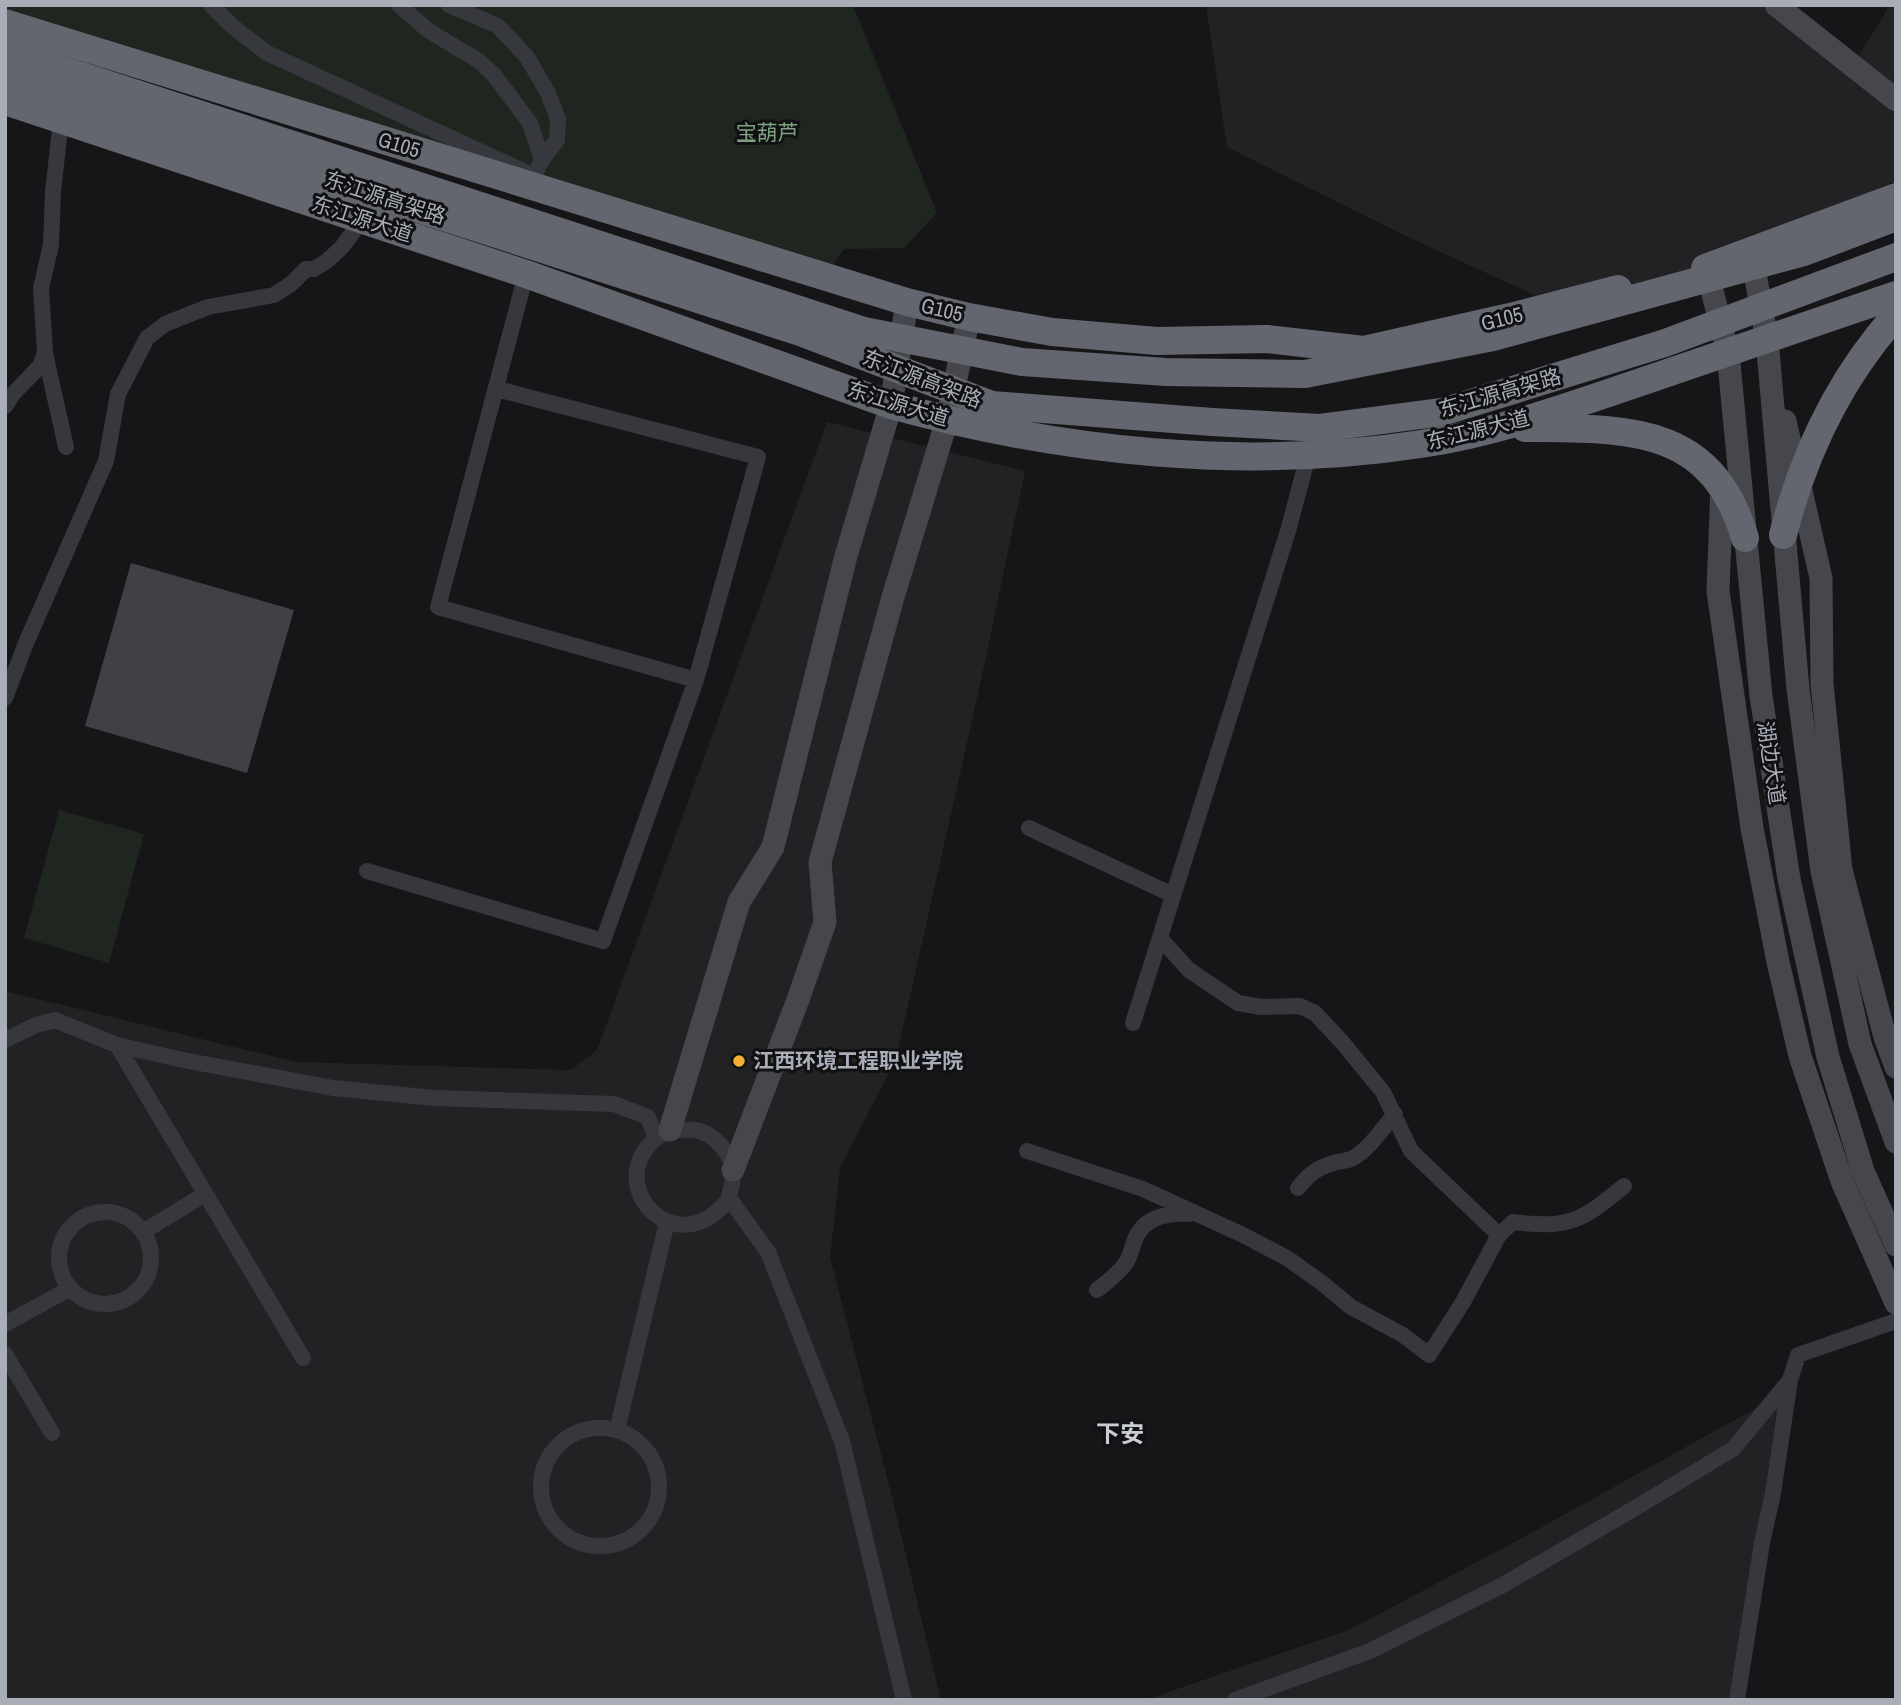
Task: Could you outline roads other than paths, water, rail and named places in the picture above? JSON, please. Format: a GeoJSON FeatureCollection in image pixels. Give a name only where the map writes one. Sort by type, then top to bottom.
{"type":"FeatureCollection","features":[{"type":"Feature","properties":{"kind":"highway","name":"G105"},"geometry":{"type":"LineString","coordinates":[[5,23],[907,302],[969,317],[1052,332],[1157,341],[1267,339],[1364,350],[1510,317],[1706,267],[1896,197]]}},
{"type":"Feature","properties":{"kind":"highway","name":"东江源高架路"},"geometry":{"type":"LineString","coordinates":[[5,51],[286,154],[800,332],[992,405],[1320,428],[1442,412],[1665,343],[1896,257]]}},
{"type":"Feature","properties":{"kind":"highway","name":"东江源高架路"},"geometry":{"type":"LineString","coordinates":[[5,79],[286,154],[864,331],[1022,362],[1166,372],[1305,374],[1493,337],[1804,251],[1896,217]]}},
{"type":"Feature","properties":{"kind":"highway","name":"东江源大道"},"geometry":{"type":"LineString","coordinates":[[5,101],[526,274],[891,405],[1024,437],[1128,450],[1227,456],[1308,456],[1421,444],[1498,428],[1896,295]]}},
{"type":"Feature","properties":{"kind":"highway"},"geometry":{"type":"LineString","coordinates":[[286,154],[415,163],[724,263],[802,270]]}},
{"type":"Feature","properties":{"kind":"highway"},"geometry":{"type":"LineString","coordinates":[[286,154],[356,203],[693,317],[829,382]]}},
{"type":"Feature","properties":{"kind":"highway"},"geometry":{"type":"LineString","coordinates":[[1783,535],[1798,479],[1814,440],[1844,382],[1896,315]]}},
{"type":"Feature","properties":{"kind":"highway"},"geometry":{"type":"LineString","coordinates":[[1498,428],[1602,429],[1652,436],[1684,451],[1698,461],[1722,487],[1732,504],[1745,538]]}},
{"type":"Feature","properties":{"kind":"street"},"geometry":{"type":"LineString","coordinates":[[211,5],[232,26],[268,52],[534,176],[769,252]]}},
{"type":"Feature","properties":{"kind":"street"},"geometry":{"type":"LineString","coordinates":[[398,5],[429,31],[479,61],[494,75],[530,123],[542,160]]}},
{"type":"Feature","properties":{"kind":"street"},"geometry":{"type":"LineString","coordinates":[[449,5],[498,26],[536,70],[558,119],[558,140],[542,160],[534,176]]}},
{"type":"Feature","properties":{"kind":"street"},"geometry":{"type":"LineString","coordinates":[[1776,5],[1896,100]]}},
{"type":"Feature","properties":{"kind":"street"},"geometry":{"type":"LineString","coordinates":[[61,119],[53,192],[51,245],[41,288],[45,353],[66,447]]}},
{"type":"Feature","properties":{"kind":"street"},"geometry":{"type":"LineString","coordinates":[[7,690],[106,461],[118,394],[147,338],[165,324],[208,307],[274,295],[306,270],[314,269],[327,261],[342,247],[362,220]]}},
{"type":"Feature","properties":{"kind":"street","name":"湖边大道"},"geometry":{"type":"LineString","coordinates":[[1751,251],[1767,340],[1798,689],[1822,871],[1860,1044],[1896,1142]]}},
{"type":"Feature","properties":{"kind":"street","name":"湖边大道"},"geometry":{"type":"LineString","coordinates":[[1706,267],[1728,353],[1761,696],[1789,879],[1828,1057],[1863,1171],[1896,1245]]}},
{"type":"Feature","properties":{"kind":"street"},"geometry":{"type":"LineString","coordinates":[[526,274],[438,607],[696,680]]}},
{"type":"Feature","properties":{"kind":"street"},"geometry":{"type":"LineString","coordinates":[[907,302],[891,405],[846,556],[773,847],[739,902],[663,1134],[644,1150],[638,1166],[637,1183],[642,1199],[652,1213],[667,1222],[685,1226],[703,1222],[718,1213],[729,1198],[733,1170],[825,922],[820,862],[892,597],[947,420],[969,317]]}},
{"type":"Feature","properties":{"kind":"street"},"geometry":{"type":"LineString","coordinates":[[1767,340],[1821,578],[1822,684],[1841,870],[1885,1037],[1896,1067]]}},
{"type":"Feature","properties":{"kind":"street"},"geometry":{"type":"LineString","coordinates":[[5,407],[13,394],[40,366],[45,353]]}},
{"type":"Feature","properties":{"kind":"street"},"geometry":{"type":"LineString","coordinates":[[1728,353],[1718,591],[1752,828],[1778,962],[1800,1056],[1842,1181],[1896,1303]]}},
{"type":"Feature","properties":{"kind":"street"},"geometry":{"type":"LineString","coordinates":[[368,871],[603,941],[696,680],[758,457],[497,388]]}},
{"type":"Feature","properties":{"kind":"street"},"geometry":{"type":"LineString","coordinates":[[1133,1023],[1288,531],[1308,456]]}},
{"type":"Feature","properties":{"kind":"street"},"geometry":{"type":"LineString","coordinates":[[1029,828],[1173,895]]}},
{"type":"Feature","properties":{"kind":"street"},"geometry":{"type":"LineString","coordinates":[[1160,938],[1189,970],[1238,1003],[1261,1007],[1300,1006],[1315,1013],[1383,1092],[1411,1151],[1499,1235]]}},
{"type":"Feature","properties":{"kind":"street"},"geometry":{"type":"LineString","coordinates":[[5,1041],[36,1025],[55,1020],[117,1045],[333,1088],[434,1098],[614,1104],[648,1117],[663,1134]]}},
{"type":"Feature","properties":{"kind":"street"},"geometry":{"type":"LineString","coordinates":[[117,1045],[303,1358]]}},
{"type":"Feature","properties":{"kind":"street"},"geometry":{"type":"LineString","coordinates":[[1298,1188],[1310,1173],[1350,1159],[1361,1152],[1395,1114]]}},
{"type":"Feature","properties":{"kind":"street"},"geometry":{"type":"LineString","coordinates":[[663,1134],[698,1130],[722,1145],[733,1170]]}},
{"type":"Feature","properties":{"kind":"street"},"geometry":{"type":"LineString","coordinates":[[1027,1151],[1143,1189],[1287,1258],[1329,1287],[1351,1307],[1403,1335],[1429,1355],[1464,1302],[1499,1235],[1513,1222],[1539,1225],[1583,1218],[1624,1186]]}},
{"type":"Feature","properties":{"kind":"street"},"geometry":{"type":"LineString","coordinates":[[143,1232],[205,1194]]}},
{"type":"Feature","properties":{"kind":"street"},"geometry":{"type":"LineString","coordinates":[[729,1198],[768,1252],[842,1441],[904,1700]]}},
{"type":"Feature","properties":{"kind":"street"},"geometry":{"type":"LineString","coordinates":[[96,1213],[117,1213],[136,1223],[148,1241],[151,1262],[145,1282],[138,1291],[120,1302],[109,1304],[88,1300],[71,1288],[61,1270],[60,1248],[69,1229],[96,1213]]}},
{"type":"Feature","properties":{"kind":"street"},"geometry":{"type":"LineString","coordinates":[[1097,1290],[1123,1267],[1137,1234],[1150,1222],[1167,1213],[1199,1215]]}},
{"type":"Feature","properties":{"kind":"street"},"geometry":{"type":"LineString","coordinates":[[617,1430],[667,1222]]}},
{"type":"Feature","properties":{"kind":"street"},"geometry":{"type":"LineString","coordinates":[[5,1324],[71,1288]]}},
{"type":"Feature","properties":{"kind":"street"},"geometry":{"type":"LineString","coordinates":[[1737,1700],[1790,1380],[1798,1355],[1896,1321]]}},
{"type":"Feature","properties":{"kind":"street"},"geometry":{"type":"LineString","coordinates":[[5,1353],[52,1433]]}},
{"type":"Feature","properties":{"kind":"street"},"geometry":{"type":"LineString","coordinates":[[1235,1700],[1370,1651],[1501,1586],[1733,1449],[1790,1380]]}},
{"type":"Feature","properties":{"kind":"street"},"geometry":{"type":"LineString","coordinates":[[595,1428],[617,1430],[644,1447],[655,1466],[659,1488],[655,1509],[643,1527],[626,1540],[605,1546],[584,1544],[573,1540],[556,1526],[545,1508],[541,1486],[545,1465],[557,1447],[574,1434],[595,1428]]}},
{"type":"Feature","properties":{"kind":"place","name":"江西环境工程职业学院"},"geometry":{"type":"Point","coordinates":[739,1061]}},
{"type":"Feature","properties":{"kind":"district","name":"下安"},"geometry":{"type":"Point","coordinates":[1120,1434]}},
{"type":"Feature","properties":{"kind":"park label","name":"宝葫芦"},"geometry":{"type":"Point","coordinates":[767,133]}}]}
